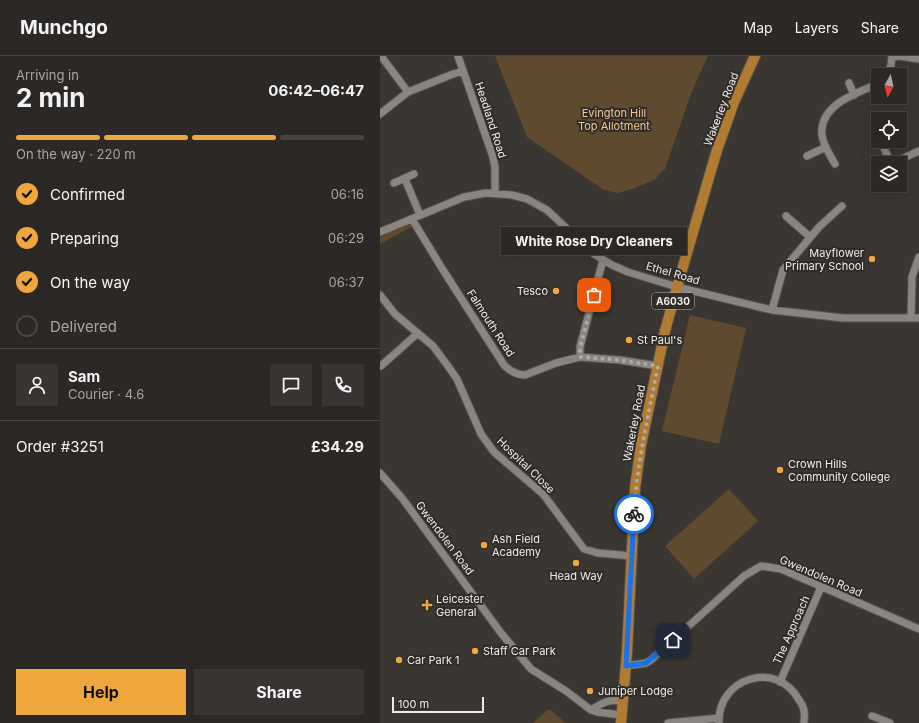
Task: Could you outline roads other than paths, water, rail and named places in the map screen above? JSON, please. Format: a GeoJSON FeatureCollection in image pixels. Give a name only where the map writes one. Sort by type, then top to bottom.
{"type":"FeatureCollection","features":[{"type":"Feature","properties":{"kind":"highway","name":"Wakerley Road"},"geometry":{"type":"LineString","coordinates":[[626,666],[633,524],[641,445],[665,332],[717,150],[734,102],[755,56]]}},
{"type":"Feature","properties":{"kind":"highway","name":"A6030"},"geometry":{"type":"LineString","coordinates":[[621,719],[626,666]]}},
{"type":"Feature","properties":{"kind":"street"},"geometry":{"type":"LineString","coordinates":[[381,56],[408,92]]}},
{"type":"Feature","properties":{"kind":"street","name":"Headland Road"},"geometry":{"type":"LineString","coordinates":[[458,56],[493,157],[496,193]]}},
{"type":"Feature","properties":{"kind":"street"},"geometry":{"type":"LineString","coordinates":[[890,68],[892,57],[899,56],[919,59]]}},
{"type":"Feature","properties":{"kind":"street"},"geometry":{"type":"LineString","coordinates":[[380,114],[408,92],[463,71]]}},
{"type":"Feature","properties":{"kind":"street"},"geometry":{"type":"LineString","coordinates":[[848,83],[854,95]]}},
{"type":"Feature","properties":{"kind":"street"},"geometry":{"type":"LineString","coordinates":[[834,164],[822,135],[828,114],[834,106],[871,87]]}},
{"type":"Feature","properties":{"kind":"street"},"geometry":{"type":"LineString","coordinates":[[807,156],[826,147]]}},
{"type":"Feature","properties":{"kind":"street"},"geometry":{"type":"LineString","coordinates":[[907,156],[919,151]]}},
{"type":"Feature","properties":{"kind":"street"},"geometry":{"type":"LineString","coordinates":[[394,183],[414,174]]}},
{"type":"Feature","properties":{"kind":"street"},"geometry":{"type":"LineString","coordinates":[[405,179],[420,215]]}},
{"type":"Feature","properties":{"kind":"street","name":"Ethel Road"},"geometry":{"type":"LineString","coordinates":[[380,232],[464,197],[486,193],[512,195],[527,199],[547,210],[594,254],[603,260],[628,272],[677,287],[772,310],[843,318],[915,318]]}},
{"type":"Feature","properties":{"kind":"street"},"geometry":{"type":"LineString","coordinates":[[772,310],[783,270],[810,238],[842,206]]}},
{"type":"Feature","properties":{"kind":"street"},"geometry":{"type":"LineString","coordinates":[[786,216],[810,238]]}},
{"type":"Feature","properties":{"kind":"street","name":"Falmouth Road"},"geometry":{"type":"LineString","coordinates":[[412,219],[504,365],[509,370],[525,375],[556,363],[580,357],[620,360],[658,366]]}},
{"type":"Feature","properties":{"kind":"street"},"geometry":{"type":"LineString","coordinates":[[915,318],[912,277],[919,257]]}},
{"type":"Feature","properties":{"kind":"street"},"geometry":{"type":"LineString","coordinates":[[580,357],[580,348],[603,260]]}},
{"type":"Feature","properties":{"kind":"street","name":"Hospital Close"},"geometry":{"type":"LineString","coordinates":[[380,295],[395,314],[433,346],[457,379],[481,434],[494,452],[543,494],[584,549],[598,553],[632,556]]}},
{"type":"Feature","properties":{"kind":"street"},"geometry":{"type":"LineString","coordinates":[[381,366],[418,333]]}},
{"type":"Feature","properties":{"kind":"street","name":"Gwendolen Road"},"geometry":{"type":"LineString","coordinates":[[380,473],[402,498],[501,633],[531,669],[566,691],[591,710],[621,719]]}},
{"type":"Feature","properties":{"kind":"street","name":"Gwendolen Road"},"geometry":{"type":"LineString","coordinates":[[626,666],[646,663],[744,576],[760,566],[781,569],[919,629]]}},
{"type":"Feature","properties":{"kind":"street","name":"The Approach"},"geometry":{"type":"LineString","coordinates":[[780,682],[821,587]]}},
{"type":"Feature","properties":{"kind":"street"},"geometry":{"type":"LineString","coordinates":[[668,723],[719,721],[719,712],[725,698],[736,685],[750,678],[762,677],[777,679],[794,690],[804,710],[804,723]]}},
{"type":"Feature","properties":{"kind":"street"},"geometry":{"type":"LineString","coordinates":[[591,710],[611,699],[623,701]]}},
{"type":"Feature","properties":{"kind":"street"},"geometry":{"type":"LineString","coordinates":[[872,716],[890,723]]}},
{"type":"Feature","properties":{"kind":"place","name":"Mayflower Primary School"},"geometry":{"type":"Point","coordinates":[872,259]}},
{"type":"Feature","properties":{"kind":"place","name":"Tesco"},"geometry":{"type":"Point","coordinates":[556,291]}},
{"type":"Feature","properties":{"kind":"place","name":"White Rose Dry Cleaners"},"geometry":{"type":"Point","coordinates":[594,295]}},
{"type":"Feature","properties":{"kind":"place","name":"St Paul's"},"geometry":{"type":"Point","coordinates":[629,340]}},
{"type":"Feature","properties":{"kind":"place","name":"Crown Hills Community College"},"geometry":{"type":"Point","coordinates":[780,470]}},
{"type":"Feature","properties":{"kind":"place","name":"Ash Field Academy"},"geometry":{"type":"Point","coordinates":[484,545]}},
{"type":"Feature","properties":{"kind":"place","name":"Head Way"},"geometry":{"type":"Point","coordinates":[576,563]}},
{"type":"Feature","properties":{"kind":"place","name":"Leicester General"},"geometry":{"type":"Point","coordinates":[427,605]}},
{"type":"Feature","properties":{"kind":"place","name":"Staff Car Park"},"geometry":{"type":"Point","coordinates":[475,651]}},
{"type":"Feature","properties":{"kind":"place","name":"Car Park 1"},"geometry":{"type":"Point","coordinates":[399,660]}},
{"type":"Feature","properties":{"kind":"place","name":"Juniper Lodge"},"geometry":{"type":"Point","coordinates":[590,691]}},
{"type":"Feature","properties":{"kind":"park label","name":"Evington Hill Top Allotment"},"geometry":{"type":"Point","coordinates":[614,119]}}]}
